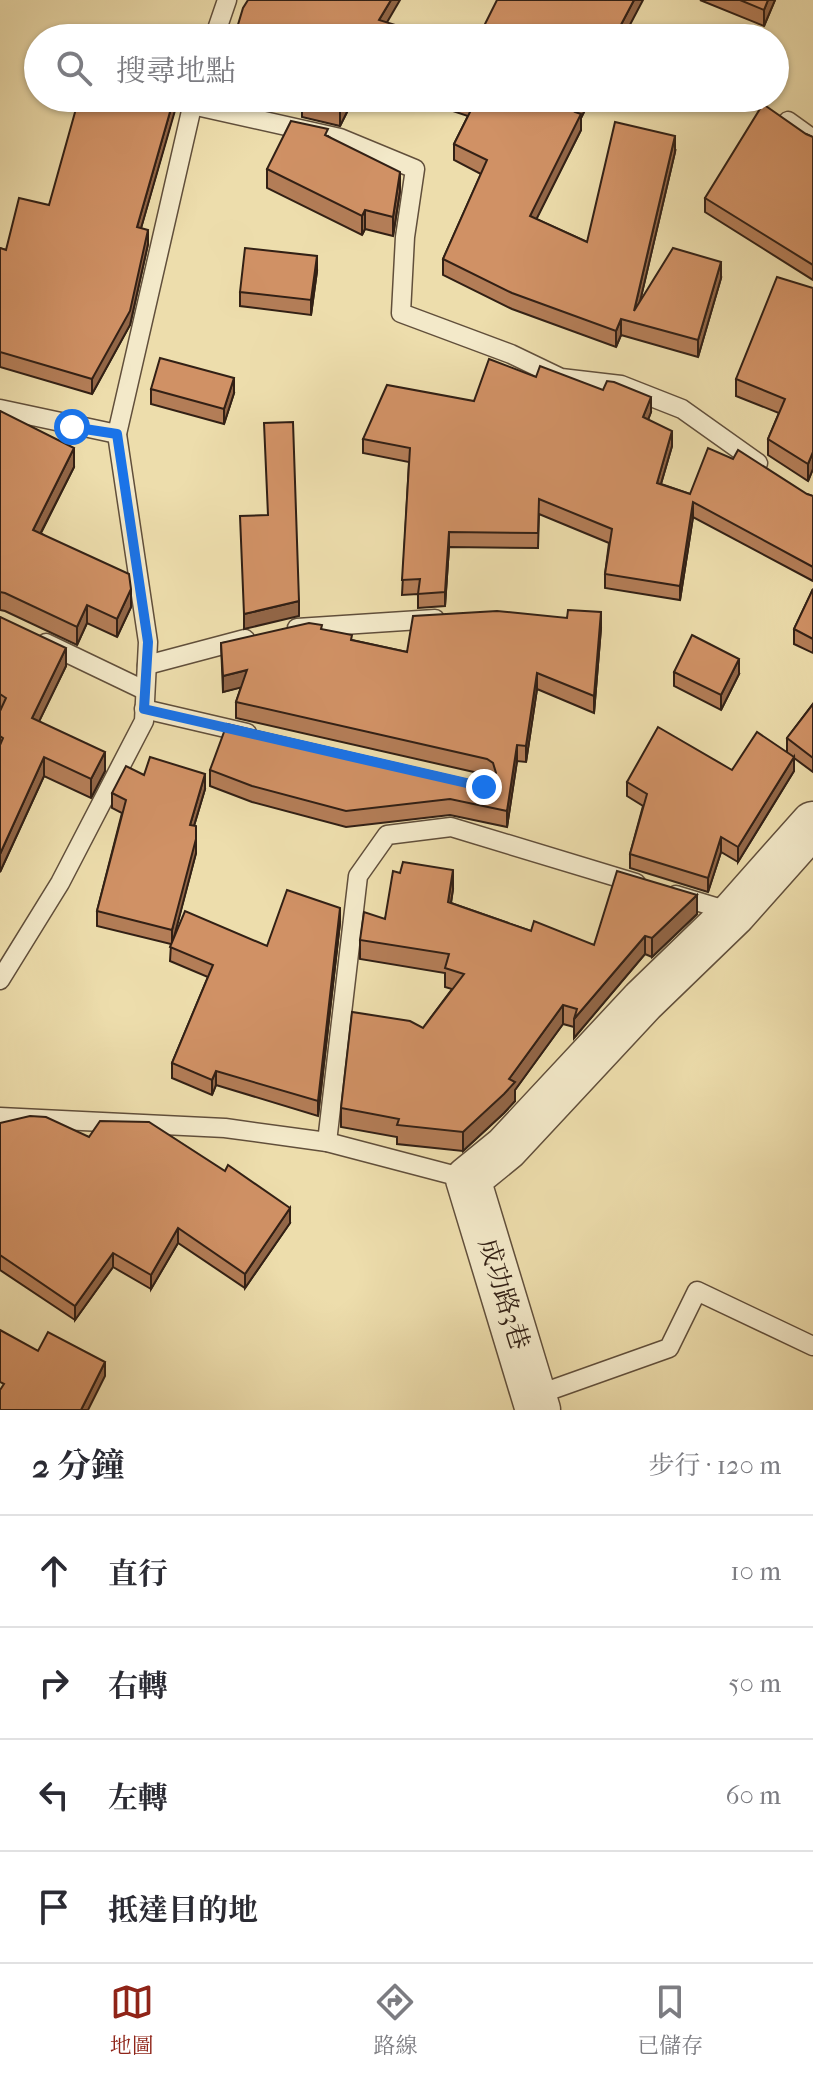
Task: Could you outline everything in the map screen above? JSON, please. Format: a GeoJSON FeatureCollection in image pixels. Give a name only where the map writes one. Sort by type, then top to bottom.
{"type":"FeatureCollection","features":[{"type":"Feature","properties":{"kind":"street"},"geometry":{"type":"LineString","coordinates":[[468,1179],[506,1148],[643,1001],[734,913],[813,824]]}},
{"type":"Feature","properties":{"kind":"street","name":"成功路3巷"},"geometry":{"type":"LineString","coordinates":[[468,1179],[536,1403]]}},
{"type":"Feature","properties":{"kind":"lane"},"geometry":{"type":"LineString","coordinates":[[219,24],[227,0]]}},
{"type":"Feature","properties":{"kind":"lane"},"geometry":{"type":"LineString","coordinates":[[0,980],[60,883],[144,721],[148,642],[117,434],[190,112]]}},
{"type":"Feature","properties":{"kind":"lane"},"geometry":{"type":"LineString","coordinates":[[237,112],[340,138],[415,169],[405,237],[401,313],[511,354],[561,378],[621,385],[682,409],[778,476]]}},
{"type":"Feature","properties":{"kind":"lane"},"geometry":{"type":"LineString","coordinates":[[788,121],[813,139]]}},
{"type":"Feature","properties":{"kind":"lane"},"geometry":{"type":"LineString","coordinates":[[0,409],[117,434]]}},
{"type":"Feature","properties":{"kind":"lane"},"geometry":{"type":"LineString","coordinates":[[147,665],[276,632],[453,618]]}},
{"type":"Feature","properties":{"kind":"lane"},"geometry":{"type":"LineString","coordinates":[[29,635],[144,690]]}},
{"type":"Feature","properties":{"kind":"lane"},"geometry":{"type":"LineString","coordinates":[[144,709],[268,738]]}},
{"type":"Feature","properties":{"kind":"lane"},"geometry":{"type":"LineString","coordinates":[[327,1142],[358,876],[387,835],[451,827],[734,913]]}},
{"type":"Feature","properties":{"kind":"lane"},"geometry":{"type":"LineString","coordinates":[[0,1117],[225,1128],[327,1142],[468,1179]]}},
{"type":"Feature","properties":{"kind":"lane"},"geometry":{"type":"LineString","coordinates":[[536,1403],[669,1348],[697,1291],[813,1346]]}},
{"type":"Feature","properties":{"kind":"building"},"geometry":{"type":"Polygon","coordinates":[[[248,0],[391,0],[379,20],[392,24],[238,24],[248,0]]]}},
{"type":"Feature","properties":{"kind":"building"},"geometry":{"type":"Polygon","coordinates":[[[497,0],[634,0],[621,24],[485,24],[497,0]]]}},
{"type":"Feature","properties":{"kind":"building"},"geometry":{"type":"Polygon","coordinates":[[[740,0],[768,0],[764,10],[740,0]]]}},
{"type":"Feature","properties":{"kind":"building"},"geometry":{"type":"Polygon","coordinates":[[[75,112],[170,112],[137,227],[148,230],[130,311],[92,379],[0,352],[0,248],[6,250],[19,198],[49,205],[75,112]]]}},
{"type":"Feature","properties":{"kind":"building"},"geometry":{"type":"Polygon","coordinates":[[[470,112],[581,114],[530,216],[587,242],[615,122],[675,136],[634,311],[673,248],[721,262],[698,340],[621,319],[616,331],[512,293],[443,259],[487,160],[454,144],[470,112]]]}},
{"type":"Feature","properties":{"kind":"building"},"geometry":{"type":"Polygon","coordinates":[[[758,112],[774,112],[813,137],[813,265],[705,198],[758,112]]]}},
{"type":"Feature","properties":{"kind":"building"},"geometry":{"type":"Polygon","coordinates":[[[291,121],[328,129],[325,135],[400,172],[393,217],[365,210],[362,216],[267,169],[291,121]]]}},
{"type":"Feature","properties":{"kind":"building"},"geometry":{"type":"Polygon","coordinates":[[[245,248],[317,256],[311,300],[240,292],[245,248]]]}},
{"type":"Feature","properties":{"kind":"building"},"geometry":{"type":"Polygon","coordinates":[[[777,277],[813,288],[813,452],[808,464],[768,439],[785,399],[736,379],[777,277]]]}},
{"type":"Feature","properties":{"kind":"building"},"geometry":{"type":"Polygon","coordinates":[[[160,358],[234,378],[224,409],[151,389],[160,358]]]}},
{"type":"Feature","properties":{"kind":"building"},"geometry":{"type":"Polygon","coordinates":[[[489,359],[536,377],[540,366],[603,390],[607,381],[614,382],[651,397],[643,417],[672,431],[657,483],[690,494],[708,448],[733,459],[738,450],[813,496],[813,567],[693,502],[680,586],[605,574],[612,529],[539,499],[538,533],[449,532],[445,592],[418,594],[420,579],[402,580],[410,448],[363,439],[387,385],[474,401],[489,359]]]}},
{"type":"Feature","properties":{"kind":"building"},"geometry":{"type":"Polygon","coordinates":[[[0,411],[74,448],[33,530],[129,574],[131,589],[117,619],[87,605],[77,627],[0,592],[0,411]]]}},
{"type":"Feature","properties":{"kind":"building"},"geometry":{"type":"Polygon","coordinates":[[[293,422],[299,601],[244,614],[240,516],[268,515],[264,423],[293,422]]]}},
{"type":"Feature","properties":{"kind":"building"},"geometry":{"type":"Polygon","coordinates":[[[813,589],[813,639],[794,629],[813,589]]]}},
{"type":"Feature","properties":{"kind":"building"},"geometry":{"type":"Polygon","coordinates":[[[568,610],[601,612],[594,696],[537,673],[526,746],[517,745],[507,811],[450,799],[346,811],[252,786],[210,770],[227,724],[481,783],[492,780],[496,773],[493,763],[487,759],[236,702],[247,670],[223,676],[221,643],[309,623],[322,625],[321,629],[352,635],[351,640],[407,652],[413,616],[497,611],[567,618],[568,610]]]}},
{"type":"Feature","properties":{"kind":"building"},"geometry":{"type":"Polygon","coordinates":[[[0,617],[66,648],[32,718],[105,752],[91,779],[44,757],[0,854],[0,745],[3,738],[0,736],[0,711],[6,698],[0,694],[0,617]]]}},
{"type":"Feature","properties":{"kind":"building"},"geometry":{"type":"Polygon","coordinates":[[[692,635],[739,659],[721,695],[674,672],[692,635]]]}},
{"type":"Feature","properties":{"kind":"building"},"geometry":{"type":"Polygon","coordinates":[[[813,704],[813,758],[787,738],[813,704]]]}},
{"type":"Feature","properties":{"kind":"building"},"geometry":{"type":"Polygon","coordinates":[[[658,727],[732,770],[757,732],[794,757],[738,847],[721,837],[708,878],[630,854],[647,794],[627,782],[658,727]]]}},
{"type":"Feature","properties":{"kind":"building"},"geometry":{"type":"Polygon","coordinates":[[[150,757],[205,774],[190,825],[196,826],[196,839],[172,930],[97,911],[126,800],[112,793],[126,766],[144,775],[150,757]]]}},
{"type":"Feature","properties":{"kind":"building"},"geometry":{"type":"Polygon","coordinates":[[[403,862],[453,870],[448,902],[531,931],[534,921],[594,945],[617,871],[697,895],[652,938],[645,936],[574,1019],[577,1009],[563,1005],[509,1079],[515,1082],[463,1132],[397,1125],[399,1119],[341,1108],[352,1012],[410,1021],[423,1028],[464,974],[445,968],[449,954],[360,940],[364,912],[385,919],[393,871],[400,873],[403,862]]]}},
{"type":"Feature","properties":{"kind":"building"},"geometry":{"type":"Polygon","coordinates":[[[287,890],[340,908],[318,1101],[216,1071],[212,1080],[172,1063],[213,965],[170,947],[185,911],[267,946],[287,890]]]}},
{"type":"Feature","properties":{"kind":"building"},"geometry":{"type":"Polygon","coordinates":[[[30,1116],[46,1117],[89,1137],[100,1121],[149,1122],[225,1171],[228,1165],[290,1208],[245,1274],[178,1228],[151,1275],[113,1253],[75,1306],[0,1255],[0,1123],[30,1116]]]}},
{"type":"Feature","properties":{"kind":"building"},"geometry":{"type":"Polygon","coordinates":[[[0,1330],[38,1351],[48,1332],[105,1362],[81,1410],[0,1410],[0,1390],[4,1384],[0,1382],[0,1330]]]}},
{"type":"Feature","properties":{"kind":"route"},"geometry":{"type":"LineString","coordinates":[[72,427],[117,434],[148,642],[144,709],[484,787]]}}]}
